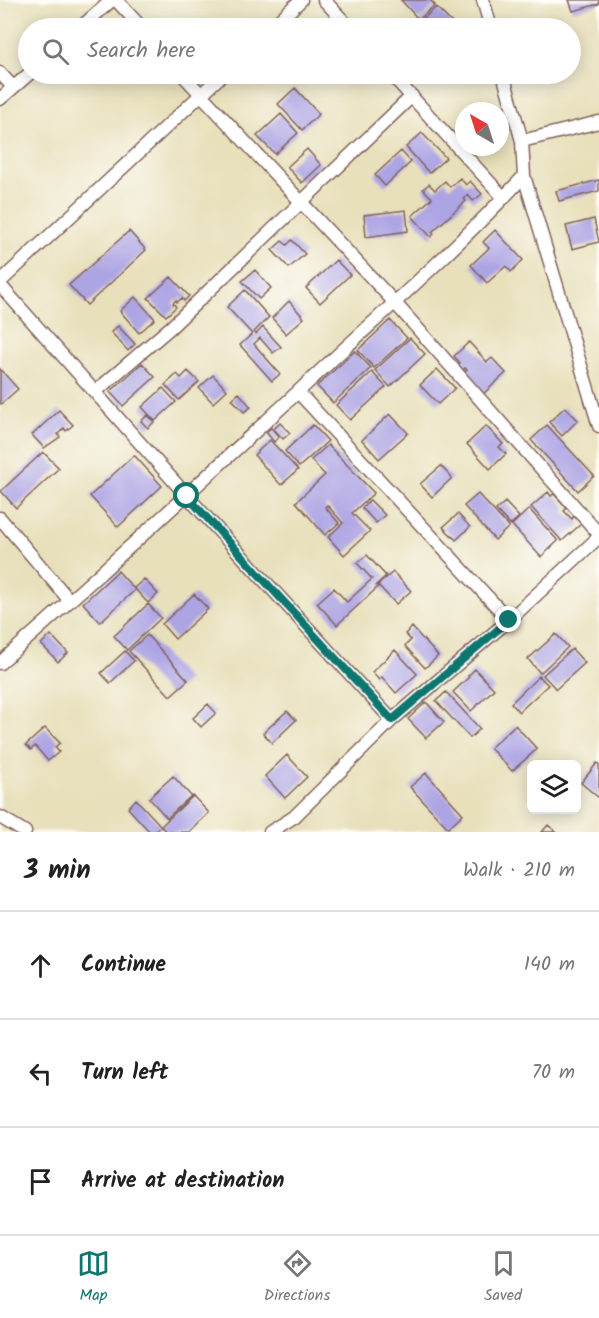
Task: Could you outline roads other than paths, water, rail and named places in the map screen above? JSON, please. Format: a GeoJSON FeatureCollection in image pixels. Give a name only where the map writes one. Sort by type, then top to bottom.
{"type":"FeatureCollection","features":[{"type":"Feature","properties":{"kind":"street"},"geometry":{"type":"LineString","coordinates":[[91,18],[112,0]]}},
{"type":"Feature","properties":{"kind":"street"},"geometry":{"type":"LineString","coordinates":[[117,0],[133,18]]}},
{"type":"Feature","properties":{"kind":"street"},"geometry":{"type":"LineString","coordinates":[[282,18],[302,0]]}},
{"type":"Feature","properties":{"kind":"street"},"geometry":{"type":"LineString","coordinates":[[324,0],[341,18]]}},
{"type":"Feature","properties":{"kind":"street"},"geometry":{"type":"LineString","coordinates":[[483,0],[488,18]]}},
{"type":"Feature","properties":{"kind":"street"},"geometry":{"type":"LineString","coordinates":[[0,73],[13,87]]}},
{"type":"Feature","properties":{"kind":"street"},"geometry":{"type":"LineString","coordinates":[[0,99],[18,83]]}},
{"type":"Feature","properties":{"kind":"street"},"geometry":{"type":"LineString","coordinates":[[191,84],[395,303],[599,535],[509,620],[392,720],[294,817],[270,832]]}},
{"type":"Feature","properties":{"kind":"street"},"geometry":{"type":"LineString","coordinates":[[213,84],[0,284],[187,496],[392,720]]}},
{"type":"Feature","properties":{"kind":"street"},"geometry":{"type":"LineString","coordinates":[[401,84],[504,198]]}},
{"type":"Feature","properties":{"kind":"street"},"geometry":{"type":"LineString","coordinates":[[506,84],[522,141],[524,176],[599,426]]}},
{"type":"Feature","properties":{"kind":"street"},"geometry":{"type":"LineString","coordinates":[[95,393],[171,327],[412,96]]}},
{"type":"Feature","properties":{"kind":"street"},"geometry":{"type":"LineString","coordinates":[[522,141],[599,122]]}},
{"type":"Feature","properties":{"kind":"street"},"geometry":{"type":"LineString","coordinates":[[0,663],[187,496],[395,303],[524,176]]}},
{"type":"Feature","properties":{"kind":"street"},"geometry":{"type":"LineString","coordinates":[[298,392],[509,620]]}},
{"type":"Feature","properties":{"kind":"street"},"geometry":{"type":"LineString","coordinates":[[0,518],[70,601]]}},
{"type":"Feature","properties":{"kind":"street"},"geometry":{"type":"LineString","coordinates":[[0,817],[20,831]]}}]}
